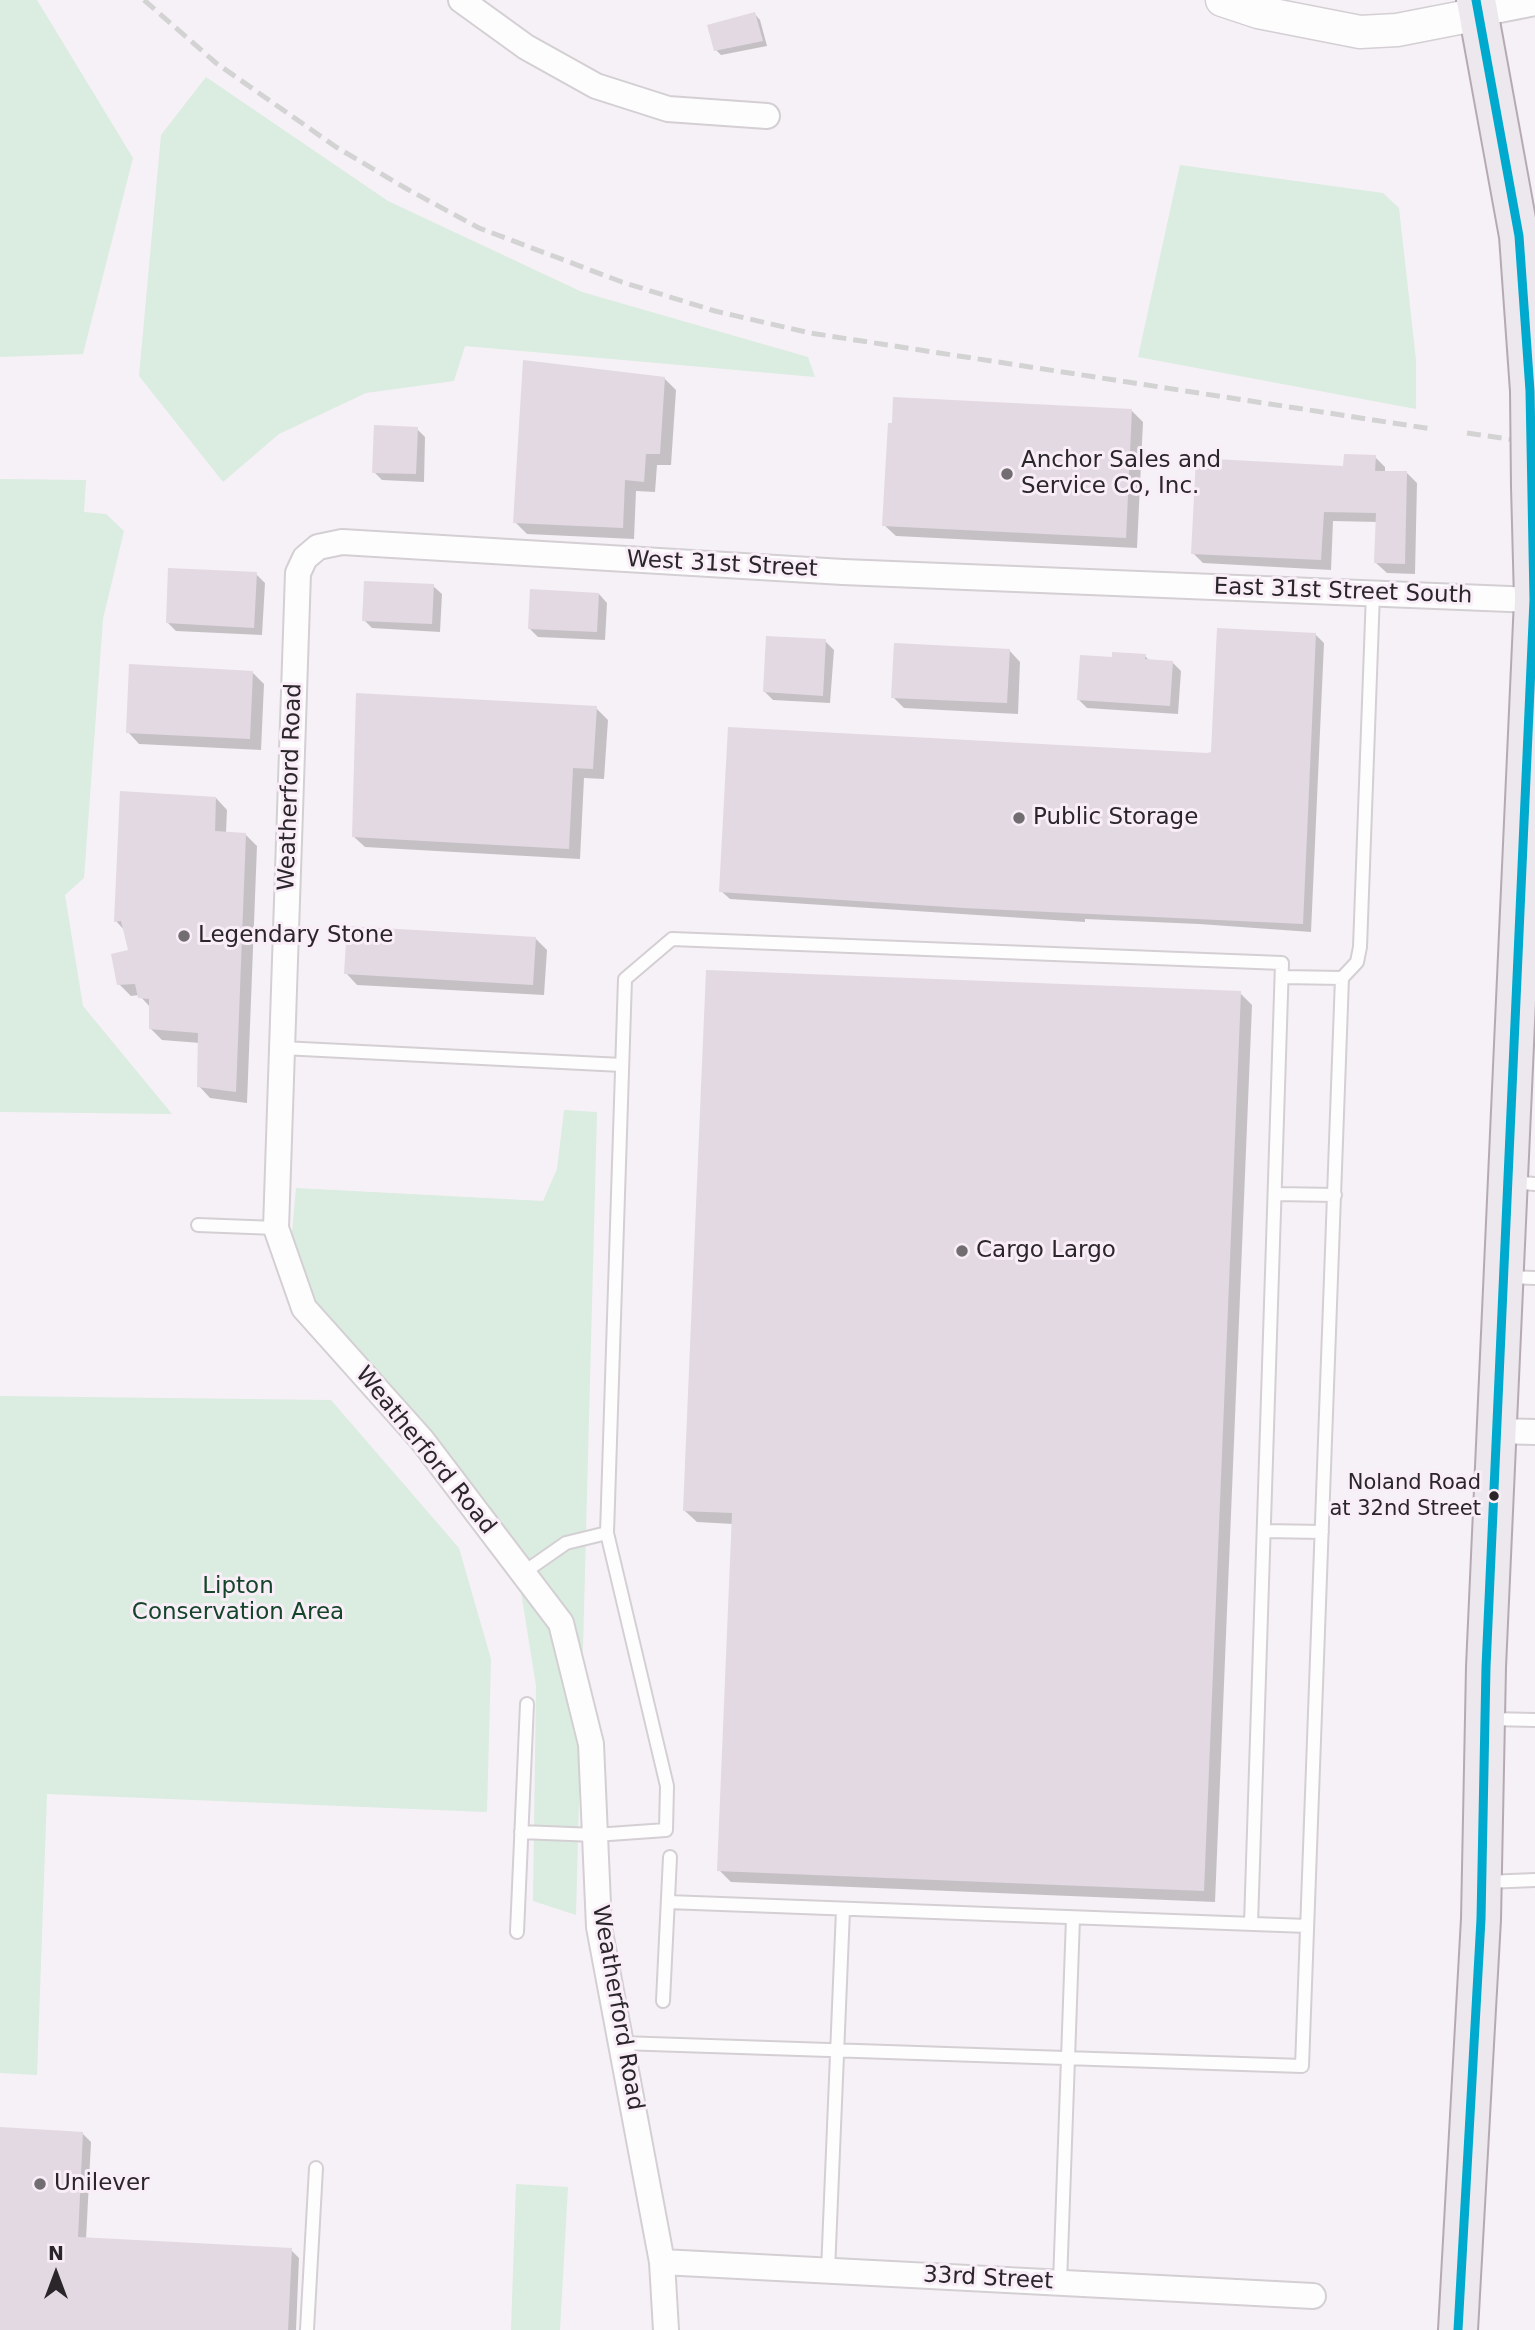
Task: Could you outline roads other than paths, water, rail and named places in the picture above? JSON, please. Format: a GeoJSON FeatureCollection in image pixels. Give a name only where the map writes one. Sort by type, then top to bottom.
{"type":"FeatureCollection","features":[{"type":"Feature","properties":{"kind":"main road"},"geometry":{"type":"LineString","coordinates":[[1458,2330],[1482,1882],[1496,1431],[1519,1277],[1521,1183],[1518,1077],[1528,908],[1534,583],[1530,391],[1519,236],[1477,7]]}},
{"type":"Feature","properties":{"kind":"street"},"geometry":{"type":"LineString","coordinates":[[461,0],[526,47],[596,86],[668,109],[767,116]]}},
{"type":"Feature","properties":{"kind":"street"},"geometry":{"type":"LineString","coordinates":[[1222,0],[1258,12],[1360,32],[1397,30],[1477,7],[1535,3]]}},
{"type":"Feature","properties":{"kind":"street","name":"West 31st Street"},"geometry":{"type":"LineString","coordinates":[[302,566],[318,547],[342,542],[829,571],[1153,584]]}},
{"type":"Feature","properties":{"kind":"street","name":"Weatherford Road"},"geometry":{"type":"LineString","coordinates":[[302,566],[298,573],[276,1228],[304,1308],[422,1440],[561,1623],[591,1744],[599,1927],[663,2262],[666,2330]]}},
{"type":"Feature","properties":{"kind":"street","name":"East 31st Street South"},"geometry":{"type":"LineString","coordinates":[[1153,584],[1373,593],[1534,583]]}},
{"type":"Feature","properties":{"kind":"street"},"geometry":{"type":"LineString","coordinates":[[1496,1431],[1535,1432]]}},
{"type":"Feature","properties":{"kind":"street","name":"33rd Street"},"geometry":{"type":"LineString","coordinates":[[663,2262],[1313,2296]]}},
{"type":"Feature","properties":{"kind":"lane"},"geometry":{"type":"LineString","coordinates":[[621,2043],[1302,2066],[1342,978],[1357,962],[1360,947],[1373,593]]}},
{"type":"Feature","properties":{"kind":"lane"},"geometry":{"type":"LineString","coordinates":[[521,1832],[595,1835],[666,1830],[667,1786],[607,1533],[625,979],[671,939],[1282,963],[1277,1194],[1251,1924]]}},
{"type":"Feature","properties":{"kind":"lane"},"geometry":{"type":"LineString","coordinates":[[1282,977],[1342,978]]}},
{"type":"Feature","properties":{"kind":"lane"},"geometry":{"type":"LineString","coordinates":[[282,1048],[622,1065]]}},
{"type":"Feature","properties":{"kind":"lane"},"geometry":{"type":"LineString","coordinates":[[1277,1194],[1335,1195]]}},
{"type":"Feature","properties":{"kind":"lane"},"geometry":{"type":"LineString","coordinates":[[198,1224],[276,1228]]}},
{"type":"Feature","properties":{"kind":"lane"},"geometry":{"type":"LineString","coordinates":[[1265,1531],[1322,1532]]}},
{"type":"Feature","properties":{"kind":"lane"},"geometry":{"type":"LineString","coordinates":[[523,1573],[566,1543],[607,1533]]}},
{"type":"Feature","properties":{"kind":"lane"},"geometry":{"type":"LineString","coordinates":[[517,1932],[527,1704]]}},
{"type":"Feature","properties":{"kind":"lane"},"geometry":{"type":"LineString","coordinates":[[1485,1719],[1535,1720]]}},
{"type":"Feature","properties":{"kind":"lane"},"geometry":{"type":"LineString","coordinates":[[663,2001],[670,1857]]}},
{"type":"Feature","properties":{"kind":"lane"},"geometry":{"type":"LineString","coordinates":[[1482,1882],[1535,1880]]}},
{"type":"Feature","properties":{"kind":"lane"},"geometry":{"type":"LineString","coordinates":[[668,1902],[1307,1926]]}},
{"type":"Feature","properties":{"kind":"lane"},"geometry":{"type":"LineString","coordinates":[[828,2271],[843,1910]]}},
{"type":"Feature","properties":{"kind":"lane"},"geometry":{"type":"LineString","coordinates":[[1060,2283],[1073,1918]]}},
{"type":"Feature","properties":{"kind":"lane"},"geometry":{"type":"LineString","coordinates":[[307,2330],[316,2168]]}},
{"type":"Feature","properties":{"kind":"railway"},"geometry":{"type":"LineString","coordinates":[[144,0],[216,63],[336,147],[407,189],[479,228],[622,282],[715,311],[810,333],[1432,429]]}},
{"type":"Feature","properties":{"kind":"railway"},"geometry":{"type":"LineString","coordinates":[[1467,433],[1535,443]]}},
{"type":"Feature","properties":{"kind":"place","name":"Anchor Sales and Service Co, Inc."},"geometry":{"type":"Point","coordinates":[1007,474]}},
{"type":"Feature","properties":{"kind":"place","name":"Public Storage"},"geometry":{"type":"Point","coordinates":[1019,818]}},
{"type":"Feature","properties":{"kind":"place","name":"Legendary Stone"},"geometry":{"type":"Point","coordinates":[184,936]}},
{"type":"Feature","properties":{"kind":"place","name":"Cargo Largo"},"geometry":{"type":"Point","coordinates":[962,1251]}},
{"type":"Feature","properties":{"kind":"place","name":"Noland Road at 32nd Street"},"geometry":{"type":"Point","coordinates":[1494,1496]}},
{"type":"Feature","properties":{"kind":"place","name":"Unilever"},"geometry":{"type":"Point","coordinates":[40,2184]}},
{"type":"Feature","properties":{"kind":"park label","name":"Lipton Conservation Area"},"geometry":{"type":"Point","coordinates":[238,1600]}}]}
